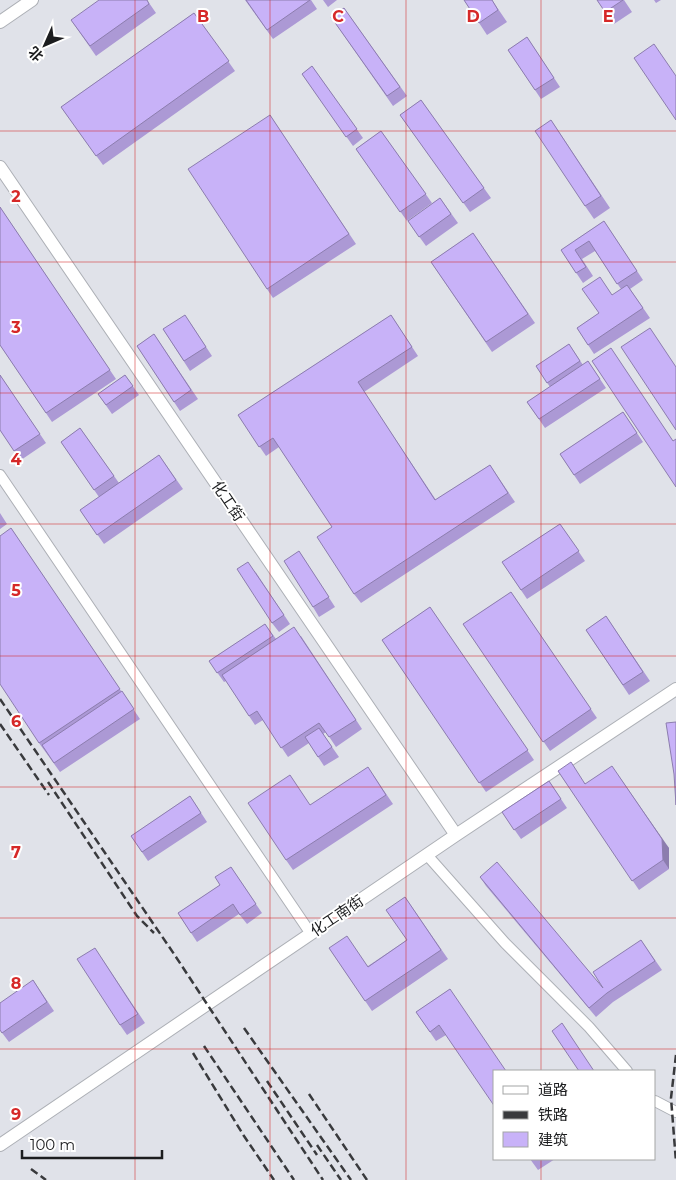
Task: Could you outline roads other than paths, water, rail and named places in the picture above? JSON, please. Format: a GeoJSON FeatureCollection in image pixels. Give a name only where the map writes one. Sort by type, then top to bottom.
{"type":"FeatureCollection","features":[{"type":"Feature","properties":{"kind":"street"},"geometry":{"type":"LineString","coordinates":[[0,22],[32,0]]}},
{"type":"Feature","properties":{"kind":"street","name":"化工街"},"geometry":{"type":"LineString","coordinates":[[0,167],[456,836]]}},
{"type":"Feature","properties":{"kind":"street"},"geometry":{"type":"LineString","coordinates":[[0,475],[311,934]]}},
{"type":"Feature","properties":{"kind":"street","name":"化工南街"},"geometry":{"type":"LineString","coordinates":[[0,1145],[427,855],[676,689]]}},
{"type":"Feature","properties":{"kind":"street"},"geometry":{"type":"LineString","coordinates":[[427,855],[505,943],[589,1027],[626,1070]]}},
{"type":"Feature","properties":{"kind":"street"},"geometry":{"type":"LineString","coordinates":[[656,1102],[676,1112]]}},
{"type":"Feature","properties":{"kind":"railway"},"geometry":{"type":"LineString","coordinates":[[0,699],[174,954],[323,1180]]}},
{"type":"Feature","properties":{"kind":"railway"},"geometry":{"type":"LineString","coordinates":[[0,724],[49,795]]}},
{"type":"Feature","properties":{"kind":"railway"},"geometry":{"type":"LineString","coordinates":[[48,782],[137,916],[154,933]]}},
{"type":"Feature","properties":{"kind":"railway"},"geometry":{"type":"LineString","coordinates":[[244,1028],[351,1180]]}},
{"type":"Feature","properties":{"kind":"railway"},"geometry":{"type":"LineString","coordinates":[[204,1046],[294,1180]]}},
{"type":"Feature","properties":{"kind":"railway"},"geometry":{"type":"LineString","coordinates":[[193,1053],[244,1136],[274,1180]]}},
{"type":"Feature","properties":{"kind":"railway"},"geometry":{"type":"LineString","coordinates":[[676,1055],[671,1098],[676,1162]]}},
{"type":"Feature","properties":{"kind":"railway"},"geometry":{"type":"LineString","coordinates":[[267,1081],[317,1155]]}},
{"type":"Feature","properties":{"kind":"railway"},"geometry":{"type":"LineString","coordinates":[[309,1094],[367,1180]]}},
{"type":"Feature","properties":{"kind":"railway"},"geometry":{"type":"LineString","coordinates":[[317,1145],[341,1180]]}},
{"type":"Feature","properties":{"kind":"railway"},"geometry":{"type":"LineString","coordinates":[[31,1169],[46,1180]]}}]}
